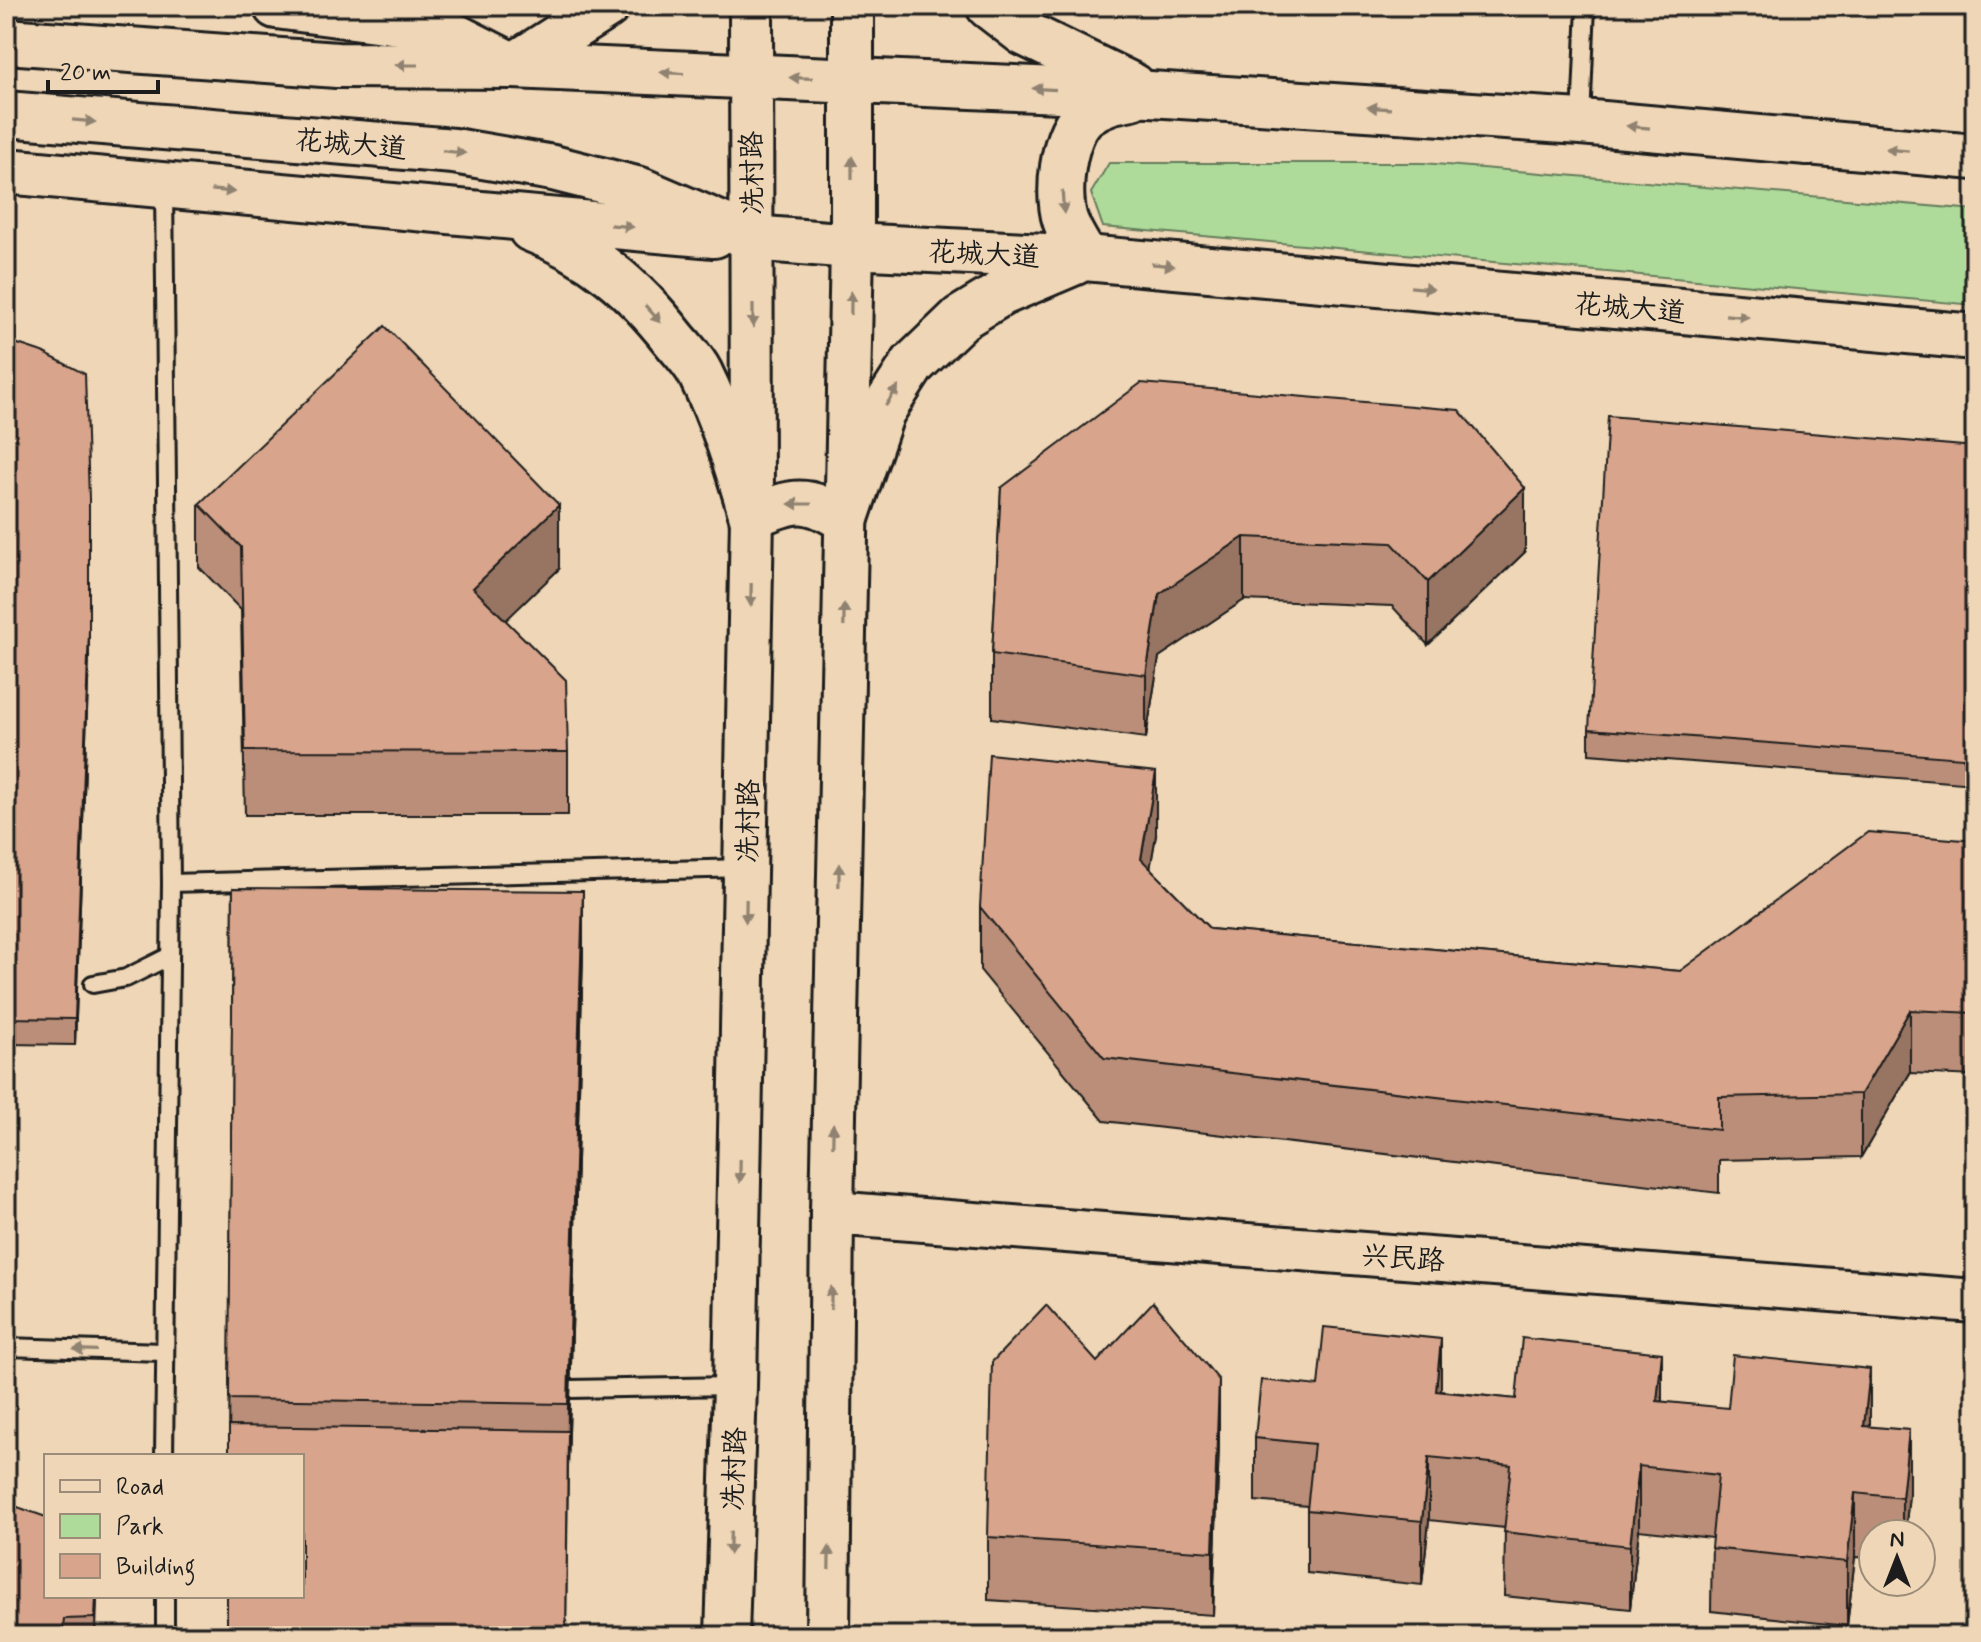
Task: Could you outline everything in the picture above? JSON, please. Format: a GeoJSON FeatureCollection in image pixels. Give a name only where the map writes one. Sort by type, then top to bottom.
{"type":"FeatureCollection","features":[{"type":"Feature","properties":{"kind":"main road"},"geometry":{"type":"LineString","coordinates":[[276,6],[437,27],[513,66]]}},
{"type":"Feature","properties":{"kind":"main road"},"geometry":{"type":"LineString","coordinates":[[513,66],[607,6]]}},
{"type":"Feature","properties":{"kind":"main road","name":"冼村路"},"geometry":{"type":"LineString","coordinates":[[727,1636],[747,868],[752,517],[751,6]]}},
{"type":"Feature","properties":{"kind":"main road"},"geometry":{"type":"LineString","coordinates":[[828,1636],[832,1213],[852,246],[852,6]]}},
{"type":"Feature","properties":{"kind":"main road"},"geometry":{"type":"LineString","coordinates":[[989,6],[1024,33],[1150,94]]}},
{"type":"Feature","properties":{"kind":"main road"},"geometry":{"type":"LineString","coordinates":[[6,41],[337,65],[513,66],[1150,94],[1581,122],[1975,157]]}},
{"type":"Feature","properties":{"kind":"main road"},"geometry":{"type":"LineString","coordinates":[[845,521],[882,412],[913,364],[961,318],[1002,293],[1085,258],[1066,224],[1062,205],[1068,143],[1083,116],[1105,102],[1150,94]]}},
{"type":"Feature","properties":{"kind":"main road","name":"花城大道"},"geometry":{"type":"LineString","coordinates":[[6,114],[454,151],[553,168],[640,190],[752,238],[1085,258],[1975,337]]}},
{"type":"Feature","properties":{"kind":"main road"},"geometry":{"type":"LineString","coordinates":[[6,171],[752,238]]}},
{"type":"Feature","properties":{"kind":"main road"},"geometry":{"type":"LineString","coordinates":[[495,215],[565,242],[605,267],[653,313],[699,370],[731,445],[752,517],[779,505],[804,501],[829,510],[845,521]]}},
{"type":"Feature","properties":{"kind":"main road","name":"兴民路"},"geometry":{"type":"LineString","coordinates":[[832,1213],[1975,1301]]}},
{"type":"Feature","properties":{"kind":"lane"},"geometry":{"type":"LineString","coordinates":[[1581,122],[1586,6]]}},
{"type":"Feature","properties":{"kind":"lane"},"geometry":{"type":"LineString","coordinates":[[164,186],[171,883],[164,1454]]}},
{"type":"Feature","properties":{"kind":"lane"},"geometry":{"type":"LineString","coordinates":[[171,883],[747,868]]}},
{"type":"Feature","properties":{"kind":"lane"},"geometry":{"type":"LineString","coordinates":[[93,984],[126,978],[170,956]]}},
{"type":"Feature","properties":{"kind":"lane"},"geometry":{"type":"LineString","coordinates":[[6,1347],[163,1352]]}},
{"type":"Feature","properties":{"kind":"lane"},"geometry":{"type":"LineString","coordinates":[[570,1389],[735,1386]]}},
{"type":"Feature","properties":{"kind":"lane"},"geometry":{"type":"LineString","coordinates":[[165,1598],[165,1636]]}},
{"type":"Feature","properties":{"kind":"green space"},"geometry":{"type":"Polygon","coordinates":[[[1109,163],[1423,163],[1975,210],[1975,305],[1103,227],[1091,193],[1109,163]]]}},
{"type":"Feature","properties":{"kind":"building"},"geometry":{"type":"Polygon","coordinates":[[[385,326],[559,505],[473,588],[566,680],[568,752],[245,751],[241,547],[199,504],[385,326]]]}},
{"type":"Feature","properties":{"kind":"building"},"geometry":{"type":"Polygon","coordinates":[[[6,340],[42,352],[85,374],[89,630],[75,1019],[6,1018],[6,340]]]}},
{"type":"Feature","properties":{"kind":"building"},"geometry":{"type":"Polygon","coordinates":[[[1141,383],[1459,410],[1525,488],[1428,582],[1392,543],[1244,537],[1159,594],[1146,675],[992,654],[1001,488],[1141,383]]]}},
{"type":"Feature","properties":{"kind":"building"},"geometry":{"type":"Polygon","coordinates":[[[1608,416],[1975,447],[1975,759],[1589,729],[1608,416]]]}},
{"type":"Feature","properties":{"kind":"building"},"geometry":{"type":"Polygon","coordinates":[[[989,754],[1156,772],[1141,859],[1210,929],[1680,971],[1868,832],[1975,841],[1975,1013],[1910,1010],[1861,1094],[1719,1097],[1719,1130],[1104,1058],[980,907],[989,754]]]}},
{"type":"Feature","properties":{"kind":"building"},"geometry":{"type":"Polygon","coordinates":[[[233,888],[583,891],[568,1404],[229,1399],[233,888]]]}},
{"type":"Feature","properties":{"kind":"building"},"geometry":{"type":"Polygon","coordinates":[[[1153,1302],[1219,1380],[1213,1552],[988,1537],[992,1362],[1046,1305],[1097,1362],[1153,1302]]]}},
{"type":"Feature","properties":{"kind":"building"},"geometry":{"type":"Polygon","coordinates":[[[1324,1327],[1441,1339],[1436,1391],[1516,1399],[1522,1338],[1662,1353],[1657,1401],[1728,1408],[1733,1355],[1870,1369],[1864,1426],[1909,1430],[1902,1498],[1855,1493],[1847,1562],[1711,1548],[1718,1475],[1639,1466],[1630,1546],[1504,1532],[1511,1465],[1429,1457],[1422,1521],[1307,1510],[1314,1444],[1255,1438],[1261,1380],[1318,1386],[1324,1327]]]}},
{"type":"Feature","properties":{"kind":"building"},"geometry":{"type":"Polygon","coordinates":[[[229,1426],[568,1431],[566,1636],[227,1636],[227,1598],[304,1598],[304,1454],[229,1454],[229,1426]]]}},
{"type":"Feature","properties":{"kind":"building"},"geometry":{"type":"Polygon","coordinates":[[[6,1503],[44,1516],[44,1598],[96,1598],[95,1618],[64,1619],[62,1636],[6,1636],[6,1503]]]}}]}
